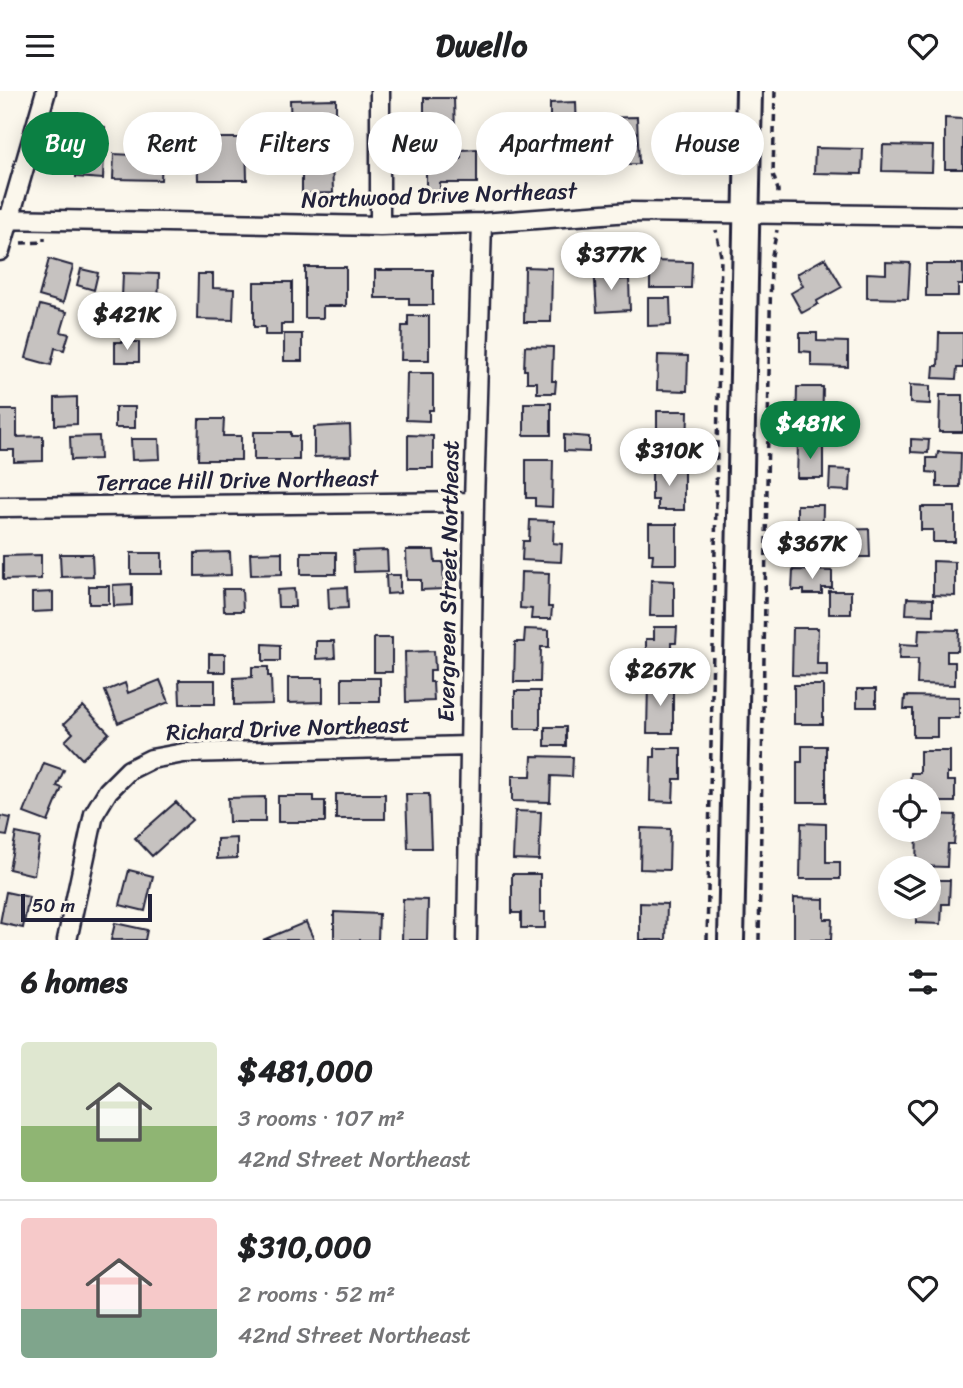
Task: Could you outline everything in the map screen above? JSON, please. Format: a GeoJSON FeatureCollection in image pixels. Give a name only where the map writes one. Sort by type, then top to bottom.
{"type":"FeatureCollection","features":[{"type":"Feature","properties":{"kind":"main road"},"geometry":{"type":"LineString","coordinates":[[731,940],[749,91]]}},
{"type":"Feature","properties":{"kind":"street"},"geometry":{"type":"LineString","coordinates":[[0,251],[5,219],[46,91]]}},
{"type":"Feature","properties":{"kind":"street"},"geometry":{"type":"LineString","coordinates":[[380,91],[380,226]]}},
{"type":"Feature","properties":{"kind":"street","name":"Northwood Drive Northeast"},"geometry":{"type":"LineString","coordinates":[[5,219],[380,226],[482,223],[630,212],[963,216]]}},
{"type":"Feature","properties":{"kind":"street","name":"Evergreen Street Northeast"},"geometry":{"type":"LineString","coordinates":[[467,940],[474,502],[482,223]]}},
{"type":"Feature","properties":{"kind":"street","name":"Terrace Hill Drive Northeast"},"geometry":{"type":"LineString","coordinates":[[0,507],[474,502]]}},
{"type":"Feature","properties":{"kind":"street","name":"Richard Drive Northeast"},"geometry":{"type":"LineString","coordinates":[[67,940],[94,814],[108,791],[122,777],[151,759],[184,753],[470,746]]}},
{"type":"Feature","properties":{"kind":"path"},"geometry":{"type":"LineString","coordinates":[[775,91],[773,174],[778,198]]}},
{"type":"Feature","properties":{"kind":"path"},"geometry":{"type":"LineString","coordinates":[[708,940],[721,256],[716,228]]}},
{"type":"Feature","properties":{"kind":"path"},"geometry":{"type":"LineString","coordinates":[[759,940],[771,260],[777,230]]}},
{"type":"Feature","properties":{"kind":"path"},"geometry":{"type":"LineString","coordinates":[[20,243],[44,242],[44,237]]}},
{"type":"Feature","properties":{"kind":"building"},"geometry":{"type":"Polygon","coordinates":[[[424,98],[454,98],[454,112],[424,112],[424,98]]]}},
{"type":"Feature","properties":{"kind":"building"},"geometry":{"type":"Polygon","coordinates":[[[336,99],[336,112],[290,112],[290,100],[336,99]]]}},
{"type":"Feature","properties":{"kind":"building"},"geometry":{"type":"Polygon","coordinates":[[[576,102],[576,112],[550,112],[550,103],[576,102]]]}},
{"type":"Feature","properties":{"kind":"building"},"geometry":{"type":"Polygon","coordinates":[[[637,117],[639,164],[637,164],[637,117]]]}},
{"type":"Feature","properties":{"kind":"building"},"geometry":{"type":"Polygon","coordinates":[[[945,118],[963,119],[963,169],[945,169],[945,118]]]}},
{"type":"Feature","properties":{"kind":"building"},"geometry":{"type":"Polygon","coordinates":[[[222,138],[236,138],[236,175],[247,175],[247,180],[198,180],[198,175],[222,175],[222,138]]]}},
{"type":"Feature","properties":{"kind":"building"},"geometry":{"type":"Polygon","coordinates":[[[883,145],[933,146],[932,172],[882,171],[883,145]]]}},
{"type":"Feature","properties":{"kind":"building"},"geometry":{"type":"Polygon","coordinates":[[[815,148],[863,149],[862,174],[814,173],[815,148]]]}},
{"type":"Feature","properties":{"kind":"building"},"geometry":{"type":"Polygon","coordinates":[[[476,149],[477,183],[440,183],[440,200],[426,200],[426,175],[462,175],[462,150],[476,149]]]}},
{"type":"Feature","properties":{"kind":"building"},"geometry":{"type":"Polygon","coordinates":[[[114,154],[123,154],[123,175],[161,175],[161,180],[113,179],[114,154]]]}},
{"type":"Feature","properties":{"kind":"building"},"geometry":{"type":"Polygon","coordinates":[[[76,175],[103,175],[103,179],[76,175]]]}},
{"type":"Feature","properties":{"kind":"building"},"geometry":{"type":"Polygon","coordinates":[[[302,175],[333,175],[333,193],[302,194],[302,175]]]}},
{"type":"Feature","properties":{"kind":"building"},"geometry":{"type":"Polygon","coordinates":[[[825,258],[842,287],[802,313],[791,293],[803,286],[797,274],[825,258]]]}},
{"type":"Feature","properties":{"kind":"building"},"geometry":{"type":"Polygon","coordinates":[[[49,259],[73,266],[63,303],[39,296],[49,259]]]}},
{"type":"Feature","properties":{"kind":"building"},"geometry":{"type":"Polygon","coordinates":[[[650,261],[692,262],[691,288],[650,288],[650,261]]]}},
{"type":"Feature","properties":{"kind":"building"},"geometry":{"type":"Polygon","coordinates":[[[886,262],[910,263],[908,299],[867,298],[867,273],[886,274],[886,262]]]}},
{"type":"Feature","properties":{"kind":"building"},"geometry":{"type":"Polygon","coordinates":[[[926,264],[963,264],[963,285],[958,285],[958,296],[926,296],[926,264]]]}},
{"type":"Feature","properties":{"kind":"building"},"geometry":{"type":"Polygon","coordinates":[[[609,266],[609,280],[629,279],[630,310],[597,312],[594,267],[609,266]]]}},
{"type":"Feature","properties":{"kind":"building"},"geometry":{"type":"Polygon","coordinates":[[[305,267],[346,267],[346,306],[323,306],[323,318],[305,318],[305,267]]]}},
{"type":"Feature","properties":{"kind":"building"},"geometry":{"type":"Polygon","coordinates":[[[525,267],[552,268],[551,322],[524,322],[525,267]]]}},
{"type":"Feature","properties":{"kind":"building"},"geometry":{"type":"Polygon","coordinates":[[[81,269],[98,273],[94,290],[77,285],[81,269]]]}},
{"type":"Feature","properties":{"kind":"building"},"geometry":{"type":"Polygon","coordinates":[[[375,270],[433,270],[433,305],[409,305],[409,298],[375,298],[375,270]]]}},
{"type":"Feature","properties":{"kind":"building"},"geometry":{"type":"Polygon","coordinates":[[[123,273],[159,274],[158,310],[126,310],[126,298],[122,298],[123,273]]]}},
{"type":"Feature","properties":{"kind":"building"},"geometry":{"type":"Polygon","coordinates":[[[198,274],[213,274],[213,288],[234,289],[233,320],[197,319],[198,274]]]}},
{"type":"Feature","properties":{"kind":"building"},"geometry":{"type":"Polygon","coordinates":[[[254,282],[292,282],[292,324],[281,324],[281,335],[265,335],[265,327],[254,327],[254,282]]]}},
{"type":"Feature","properties":{"kind":"building"},"geometry":{"type":"Polygon","coordinates":[[[648,298],[670,298],[671,325],[648,326],[648,298]]]}},
{"type":"Feature","properties":{"kind":"building"},"geometry":{"type":"Polygon","coordinates":[[[40,305],[67,312],[61,332],[69,334],[64,350],[55,348],[51,365],[26,358],[40,305]]]}},
{"type":"Feature","properties":{"kind":"building"},"geometry":{"type":"Polygon","coordinates":[[[408,316],[429,316],[429,360],[401,360],[402,326],[408,326],[408,316]]]}},
{"type":"Feature","properties":{"kind":"building"},"geometry":{"type":"Polygon","coordinates":[[[800,333],[817,333],[817,341],[848,342],[848,367],[811,366],[811,352],[800,351],[800,333]]]}},
{"type":"Feature","properties":{"kind":"building"},"geometry":{"type":"Polygon","coordinates":[[[939,333],[963,333],[963,368],[957,368],[956,379],[933,378],[934,366],[938,366],[939,333]]]}},
{"type":"Feature","properties":{"kind":"building"},"geometry":{"type":"Polygon","coordinates":[[[284,334],[302,334],[302,361],[284,361],[284,334]]]}},
{"type":"Feature","properties":{"kind":"building"},"geometry":{"type":"Polygon","coordinates":[[[115,342],[139,342],[139,362],[115,362],[115,342]]]}},
{"type":"Feature","properties":{"kind":"building"},"geometry":{"type":"Polygon","coordinates":[[[525,346],[553,347],[552,381],[556,381],[555,393],[537,393],[537,382],[527,382],[527,370],[524,370],[525,346]]]}},
{"type":"Feature","properties":{"kind":"building"},"geometry":{"type":"Polygon","coordinates":[[[658,355],[688,356],[687,391],[657,390],[658,355]]]}},
{"type":"Feature","properties":{"kind":"building"},"geometry":{"type":"Polygon","coordinates":[[[407,373],[433,373],[433,410],[429,410],[429,421],[406,420],[407,373]]]}},
{"type":"Feature","properties":{"kind":"building"},"geometry":{"type":"Polygon","coordinates":[[[910,385],[930,386],[930,404],[910,403],[910,385]]]}},
{"type":"Feature","properties":{"kind":"building"},"geometry":{"type":"Polygon","coordinates":[[[797,387],[823,387],[822,435],[796,435],[797,387]]]}},
{"type":"Feature","properties":{"kind":"building"},"geometry":{"type":"Polygon","coordinates":[[[940,395],[963,395],[963,432],[939,432],[940,395]]]}},
{"type":"Feature","properties":{"kind":"building"},"geometry":{"type":"Polygon","coordinates":[[[77,397],[77,424],[55,425],[55,398],[77,397]]]}},
{"type":"Feature","properties":{"kind":"building"},"geometry":{"type":"Polygon","coordinates":[[[524,403],[551,403],[551,435],[524,435],[524,403]]]}},
{"type":"Feature","properties":{"kind":"building"},"geometry":{"type":"Polygon","coordinates":[[[115,407],[135,407],[135,428],[115,428],[115,407]]]}},
{"type":"Feature","properties":{"kind":"building"},"geometry":{"type":"Polygon","coordinates":[[[0,410],[17,410],[17,437],[43,436],[43,461],[14,462],[14,450],[0,450],[0,410]]]}},
{"type":"Feature","properties":{"kind":"building"},"geometry":{"type":"Polygon","coordinates":[[[657,411],[688,411],[687,453],[662,453],[663,443],[657,443],[657,411]]]}},
{"type":"Feature","properties":{"kind":"building"},"geometry":{"type":"Polygon","coordinates":[[[199,419],[224,419],[223,436],[241,436],[241,460],[198,460],[199,419]]]}},
{"type":"Feature","properties":{"kind":"building"},"geometry":{"type":"Polygon","coordinates":[[[350,425],[351,456],[314,457],[314,427],[350,425]]]}},
{"type":"Feature","properties":{"kind":"building"},"geometry":{"type":"Polygon","coordinates":[[[254,432],[291,432],[291,436],[299,436],[299,460],[254,460],[254,432]]]}},
{"type":"Feature","properties":{"kind":"building"},"geometry":{"type":"Polygon","coordinates":[[[408,435],[433,436],[433,468],[408,468],[408,435]]]}},
{"type":"Feature","properties":{"kind":"building"},"geometry":{"type":"Polygon","coordinates":[[[564,435],[589,437],[589,452],[564,451],[564,435]]]}},
{"type":"Feature","properties":{"kind":"building"},"geometry":{"type":"Polygon","coordinates":[[[99,436],[100,459],[71,460],[70,437],[99,436]]]}},
{"type":"Feature","properties":{"kind":"building"},"geometry":{"type":"Polygon","coordinates":[[[131,439],[159,439],[160,459],[132,460],[131,439]]]}},
{"type":"Feature","properties":{"kind":"building"},"geometry":{"type":"Polygon","coordinates":[[[911,439],[929,440],[928,453],[911,452],[911,439]]]}},
{"type":"Feature","properties":{"kind":"building"},"geometry":{"type":"Polygon","coordinates":[[[798,443],[823,443],[823,478],[797,478],[798,443]]]}},
{"type":"Feature","properties":{"kind":"building"},"geometry":{"type":"Polygon","coordinates":[[[938,452],[961,453],[960,487],[937,487],[937,473],[927,472],[927,458],[937,458],[938,452]]]}},
{"type":"Feature","properties":{"kind":"building"},"geometry":{"type":"Polygon","coordinates":[[[526,460],[553,460],[552,507],[535,506],[535,498],[526,498],[526,460]]]}},
{"type":"Feature","properties":{"kind":"building"},"geometry":{"type":"Polygon","coordinates":[[[652,468],[684,468],[684,510],[658,510],[658,500],[652,500],[652,468]]]}},
{"type":"Feature","properties":{"kind":"building"},"geometry":{"type":"Polygon","coordinates":[[[830,469],[851,470],[850,491],[829,490],[830,469]]]}},
{"type":"Feature","properties":{"kind":"building"},"geometry":{"type":"Polygon","coordinates":[[[797,505],[823,505],[822,553],[797,552],[797,505]]]}},
{"type":"Feature","properties":{"kind":"building"},"geometry":{"type":"Polygon","coordinates":[[[921,507],[955,507],[955,542],[933,542],[933,530],[921,530],[921,507]]]}},
{"type":"Feature","properties":{"kind":"building"},"geometry":{"type":"Polygon","coordinates":[[[530,520],[554,521],[553,543],[562,544],[561,562],[522,560],[523,541],[529,541],[530,520]]]}},
{"type":"Feature","properties":{"kind":"building"},"geometry":{"type":"Polygon","coordinates":[[[649,524],[677,524],[677,564],[652,564],[653,554],[649,554],[649,524]]]}},
{"type":"Feature","properties":{"kind":"building"},"geometry":{"type":"Polygon","coordinates":[[[869,529],[870,557],[844,557],[844,530],[869,529]]]}},
{"type":"Feature","properties":{"kind":"building"},"geometry":{"type":"Polygon","coordinates":[[[387,550],[388,571],[354,572],[353,551],[387,550]]]}},
{"type":"Feature","properties":{"kind":"building"},"geometry":{"type":"Polygon","coordinates":[[[406,550],[434,550],[435,562],[443,562],[444,589],[421,590],[421,580],[407,580],[406,550]]]}},
{"type":"Feature","properties":{"kind":"building"},"geometry":{"type":"Polygon","coordinates":[[[230,552],[231,575],[195,576],[195,553],[230,552]]]}},
{"type":"Feature","properties":{"kind":"building"},"geometry":{"type":"Polygon","coordinates":[[[282,552],[282,574],[251,575],[250,553],[282,552]]]}},
{"type":"Feature","properties":{"kind":"building"},"geometry":{"type":"Polygon","coordinates":[[[301,552],[336,552],[336,574],[301,574],[301,552]]]}},
{"type":"Feature","properties":{"kind":"building"},"geometry":{"type":"Polygon","coordinates":[[[131,553],[162,553],[162,574],[131,574],[131,553]]]}},
{"type":"Feature","properties":{"kind":"building"},"geometry":{"type":"Polygon","coordinates":[[[60,554],[92,554],[93,576],[61,577],[60,554]]]}},
{"type":"Feature","properties":{"kind":"building"},"geometry":{"type":"Polygon","coordinates":[[[41,555],[41,579],[3,580],[3,556],[41,555]]]}},
{"type":"Feature","properties":{"kind":"building"},"geometry":{"type":"Polygon","coordinates":[[[933,561],[955,562],[955,596],[933,595],[933,561]]]}},
{"type":"Feature","properties":{"kind":"building"},"geometry":{"type":"Polygon","coordinates":[[[793,570],[832,571],[832,588],[822,588],[822,594],[804,594],[804,590],[792,590],[793,570]]]}},
{"type":"Feature","properties":{"kind":"building"},"geometry":{"type":"Polygon","coordinates":[[[521,572],[549,573],[548,607],[552,607],[551,619],[531,619],[532,609],[520,608],[521,572]]]}},
{"type":"Feature","properties":{"kind":"building"},"geometry":{"type":"Polygon","coordinates":[[[386,575],[400,575],[400,593],[387,594],[386,575]]]}},
{"type":"Feature","properties":{"kind":"building"},"geometry":{"type":"Polygon","coordinates":[[[651,580],[674,581],[674,616],[650,616],[651,580]]]}},
{"type":"Feature","properties":{"kind":"building"},"geometry":{"type":"Polygon","coordinates":[[[132,584],[132,605],[114,606],[113,585],[132,584]]]}},
{"type":"Feature","properties":{"kind":"building"},"geometry":{"type":"Polygon","coordinates":[[[89,586],[109,586],[109,604],[89,604],[89,586]]]}},
{"type":"Feature","properties":{"kind":"building"},"geometry":{"type":"Polygon","coordinates":[[[347,587],[348,608],[329,609],[328,588],[347,587]]]}},
{"type":"Feature","properties":{"kind":"building"},"geometry":{"type":"Polygon","coordinates":[[[223,589],[242,589],[243,611],[224,611],[223,589]]]}},
{"type":"Feature","properties":{"kind":"building"},"geometry":{"type":"Polygon","coordinates":[[[294,589],[295,607],[278,607],[277,590],[294,589]]]}},
{"type":"Feature","properties":{"kind":"building"},"geometry":{"type":"Polygon","coordinates":[[[829,591],[851,591],[851,614],[829,614],[829,591]]]}},
{"type":"Feature","properties":{"kind":"building"},"geometry":{"type":"Polygon","coordinates":[[[53,592],[53,611],[32,612],[32,593],[53,592]]]}},
{"type":"Feature","properties":{"kind":"building"},"geometry":{"type":"Polygon","coordinates":[[[907,598],[933,599],[933,615],[906,614],[907,598]]]}},
{"type":"Feature","properties":{"kind":"building"},"geometry":{"type":"Polygon","coordinates":[[[654,627],[677,627],[676,643],[671,643],[671,674],[646,674],[646,639],[654,639],[654,627]]]}},
{"type":"Feature","properties":{"kind":"building"},"geometry":{"type":"Polygon","coordinates":[[[793,628],[818,628],[817,664],[827,664],[827,676],[792,675],[793,628]]]}},
{"type":"Feature","properties":{"kind":"building"},"geometry":{"type":"Polygon","coordinates":[[[525,629],[549,630],[549,647],[541,647],[540,682],[514,682],[515,642],[524,642],[525,629]]]}},
{"type":"Feature","properties":{"kind":"building"},"geometry":{"type":"Polygon","coordinates":[[[919,629],[959,630],[958,651],[947,651],[947,662],[955,662],[955,685],[917,684],[918,659],[899,659],[900,644],[918,645],[919,629]]]}},
{"type":"Feature","properties":{"kind":"building"},"geometry":{"type":"Polygon","coordinates":[[[374,638],[392,638],[392,672],[374,672],[374,638]]]}},
{"type":"Feature","properties":{"kind":"building"},"geometry":{"type":"Polygon","coordinates":[[[316,641],[334,641],[335,658],[316,659],[316,641]]]}},
{"type":"Feature","properties":{"kind":"building"},"geometry":{"type":"Polygon","coordinates":[[[263,644],[280,645],[280,661],[263,661],[263,644]]]}},
{"type":"Feature","properties":{"kind":"building"},"geometry":{"type":"Polygon","coordinates":[[[434,651],[435,670],[430,670],[430,682],[433,682],[434,701],[406,702],[405,652],[434,651]]]}},
{"type":"Feature","properties":{"kind":"building"},"geometry":{"type":"Polygon","coordinates":[[[209,654],[225,654],[225,672],[209,672],[209,654]]]}},
{"type":"Feature","properties":{"kind":"building"},"geometry":{"type":"Polygon","coordinates":[[[252,667],[268,667],[272,704],[234,705],[234,678],[252,677],[252,667]]]}},
{"type":"Feature","properties":{"kind":"building"},"geometry":{"type":"Polygon","coordinates":[[[288,678],[323,678],[323,702],[288,703],[288,678]]]}},
{"type":"Feature","properties":{"kind":"building"},"geometry":{"type":"Polygon","coordinates":[[[342,678],[380,678],[380,702],[342,702],[342,678]]]}},
{"type":"Feature","properties":{"kind":"building"},"geometry":{"type":"Polygon","coordinates":[[[160,680],[169,702],[118,723],[105,691],[125,683],[128,693],[160,680]]]}},
{"type":"Feature","properties":{"kind":"building"},"geometry":{"type":"Polygon","coordinates":[[[179,680],[215,680],[215,704],[180,704],[179,680]]]}},
{"type":"Feature","properties":{"kind":"building"},"geometry":{"type":"Polygon","coordinates":[[[648,682],[673,682],[673,733],[647,733],[648,682]]]}},
{"type":"Feature","properties":{"kind":"building"},"geometry":{"type":"Polygon","coordinates":[[[794,685],[823,685],[823,724],[794,724],[794,685]]]}},
{"type":"Feature","properties":{"kind":"building"},"geometry":{"type":"Polygon","coordinates":[[[857,689],[876,689],[876,707],[857,707],[857,689]]]}},
{"type":"Feature","properties":{"kind":"building"},"geometry":{"type":"Polygon","coordinates":[[[515,691],[540,691],[540,729],[515,729],[515,691]]]}},
{"type":"Feature","properties":{"kind":"building"},"geometry":{"type":"Polygon","coordinates":[[[905,696],[959,697],[959,718],[937,718],[937,737],[913,737],[913,709],[904,709],[905,696]]]}},
{"type":"Feature","properties":{"kind":"building"},"geometry":{"type":"Polygon","coordinates":[[[83,706],[109,733],[82,759],[65,741],[73,733],[64,724],[83,706]]]}},
{"type":"Feature","properties":{"kind":"building"},"geometry":{"type":"Polygon","coordinates":[[[545,727],[566,727],[566,746],[545,746],[545,727]]]}},
{"type":"Feature","properties":{"kind":"building"},"geometry":{"type":"Polygon","coordinates":[[[802,746],[826,746],[826,802],[797,802],[797,762],[802,762],[802,746]]]}},
{"type":"Feature","properties":{"kind":"building"},"geometry":{"type":"Polygon","coordinates":[[[655,748],[681,748],[681,779],[674,779],[673,802],[650,801],[651,757],[655,757],[655,748]]]}},
{"type":"Feature","properties":{"kind":"building"},"geometry":{"type":"Polygon","coordinates":[[[920,751],[950,751],[950,773],[947,773],[947,781],[955,781],[955,802],[941,802],[941,779],[911,779],[911,773],[920,773],[920,751]]]}},
{"type":"Feature","properties":{"kind":"building"},"geometry":{"type":"Polygon","coordinates":[[[532,756],[573,757],[572,777],[551,776],[550,802],[512,801],[512,776],[531,776],[532,756]]]}},
{"type":"Feature","properties":{"kind":"building"},"geometry":{"type":"Polygon","coordinates":[[[44,763],[64,770],[57,786],[62,788],[48,822],[24,813],[44,763]]]}},
{"type":"Feature","properties":{"kind":"building"},"geometry":{"type":"Polygon","coordinates":[[[336,794],[385,794],[385,819],[336,819],[336,794]]]}},
{"type":"Feature","properties":{"kind":"building"},"geometry":{"type":"Polygon","coordinates":[[[406,794],[429,794],[431,848],[408,848],[406,794]]]}},
{"type":"Feature","properties":{"kind":"building"},"geometry":{"type":"Polygon","coordinates":[[[278,796],[314,796],[314,801],[325,801],[325,822],[278,822],[278,796]]]}},
{"type":"Feature","properties":{"kind":"building"},"geometry":{"type":"Polygon","coordinates":[[[265,797],[265,822],[229,822],[228,798],[265,797]]]}},
{"type":"Feature","properties":{"kind":"building"},"geometry":{"type":"Polygon","coordinates":[[[176,802],[192,820],[152,856],[135,838],[176,802]]]}},
{"type":"Feature","properties":{"kind":"building"},"geometry":{"type":"Polygon","coordinates":[[[515,811],[541,812],[539,860],[513,859],[515,811]]]}},
{"type":"Feature","properties":{"kind":"building"},"geometry":{"type":"Polygon","coordinates":[[[941,814],[956,815],[954,844],[948,844],[947,867],[941,867],[941,856],[916,856],[917,842],[941,842],[941,814]]]}},
{"type":"Feature","properties":{"kind":"building"},"geometry":{"type":"Polygon","coordinates":[[[0,816],[11,818],[7,836],[0,835],[0,816]]]}},
{"type":"Feature","properties":{"kind":"building"},"geometry":{"type":"Polygon","coordinates":[[[801,823],[826,824],[826,862],[840,862],[840,879],[800,879],[801,823]]]}},
{"type":"Feature","properties":{"kind":"building"},"geometry":{"type":"Polygon","coordinates":[[[641,828],[670,829],[669,870],[640,869],[641,828]]]}},
{"type":"Feature","properties":{"kind":"building"},"geometry":{"type":"Polygon","coordinates":[[[16,833],[40,838],[34,875],[9,869],[16,833]]]}},
{"type":"Feature","properties":{"kind":"building"},"geometry":{"type":"Polygon","coordinates":[[[237,838],[237,858],[217,859],[217,839],[237,838]]]}},
{"type":"Feature","properties":{"kind":"building"},"geometry":{"type":"Polygon","coordinates":[[[129,870],[153,876],[145,911],[120,905],[129,870]]]}},
{"type":"Feature","properties":{"kind":"building"},"geometry":{"type":"Polygon","coordinates":[[[512,874],[540,874],[540,912],[545,912],[545,928],[521,928],[521,913],[512,913],[512,874]]]}},
{"type":"Feature","properties":{"kind":"building"},"geometry":{"type":"Polygon","coordinates":[[[941,880],[950,880],[949,904],[942,904],[941,924],[916,923],[916,919],[941,919],[941,880]]]}},
{"type":"Feature","properties":{"kind":"building"},"geometry":{"type":"Polygon","coordinates":[[[6,892],[29,897],[23,928],[0,923],[6,892]]]}},
{"type":"Feature","properties":{"kind":"building"},"geometry":{"type":"Polygon","coordinates":[[[794,898],[824,899],[824,919],[832,919],[831,940],[794,940],[794,898]]]}},
{"type":"Feature","properties":{"kind":"building"},"geometry":{"type":"Polygon","coordinates":[[[403,899],[428,900],[427,940],[402,940],[403,899]]]}},
{"type":"Feature","properties":{"kind":"building"},"geometry":{"type":"Polygon","coordinates":[[[640,903],[667,904],[666,940],[640,940],[640,903]]]}},
{"type":"Feature","properties":{"kind":"building"},"geometry":{"type":"Polygon","coordinates":[[[334,912],[379,914],[378,940],[334,940],[334,912]]]}},
{"type":"Feature","properties":{"kind":"building"},"geometry":{"type":"Polygon","coordinates":[[[306,922],[314,940],[263,940],[306,922]]]}},
{"type":"Feature","properties":{"kind":"building"},"geometry":{"type":"Polygon","coordinates":[[[115,923],[147,930],[145,940],[111,940],[115,923]]]}}]}
